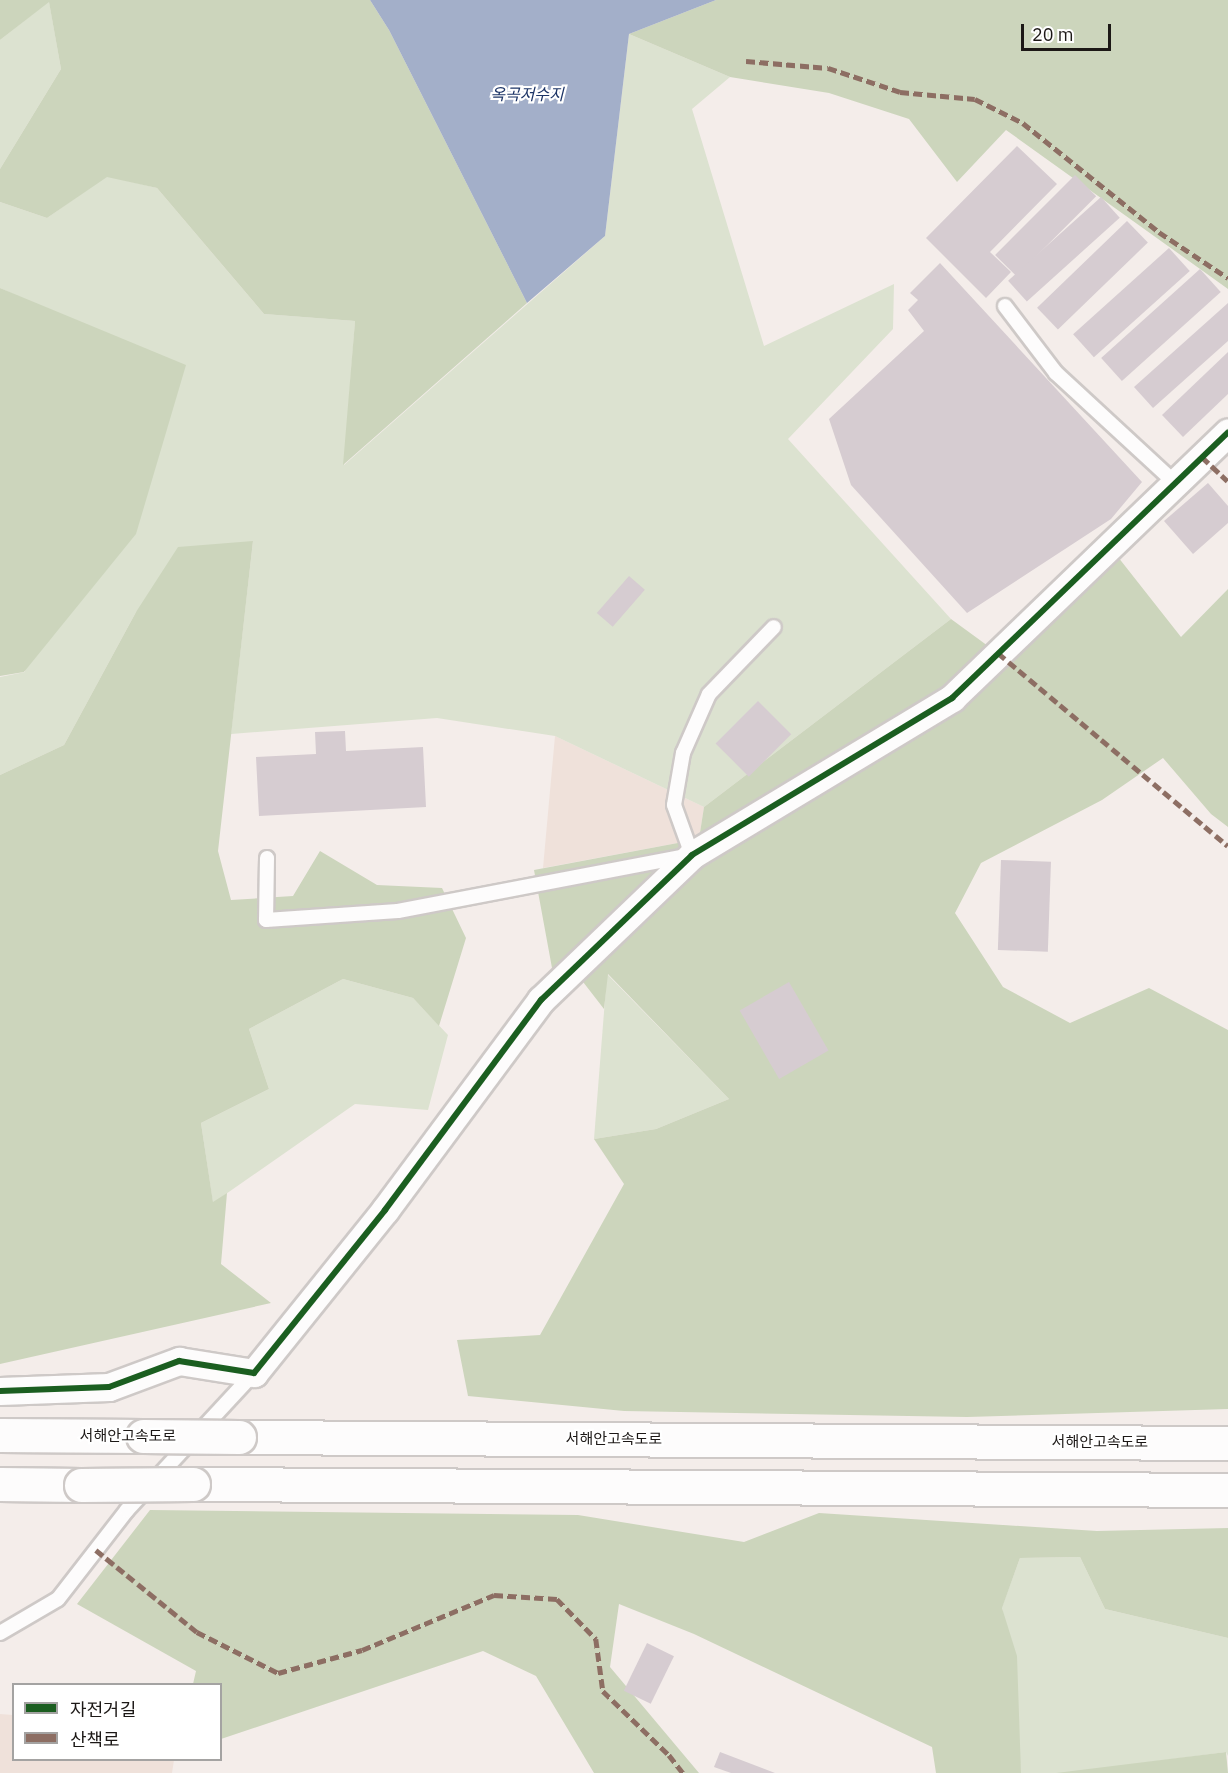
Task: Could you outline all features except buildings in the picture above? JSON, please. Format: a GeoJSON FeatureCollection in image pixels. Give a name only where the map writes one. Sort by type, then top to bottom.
{"type":"FeatureCollection","features":[{"type":"Feature","properties":{"kind":"highway","name":"서해안고속도로"},"geometry":{"type":"LineString","coordinates":[[0,1435],[1228,1443]]}},
{"type":"Feature","properties":{"kind":"highway"},"geometry":{"type":"LineString","coordinates":[[0,1484],[1228,1490]]}},
{"type":"Feature","properties":{"kind":"street"},"geometry":{"type":"LineString","coordinates":[[0,1391],[109,1387],[179,1361],[254,1373],[385,1210],[541,1000],[692,855],[952,698],[1228,432]]}},
{"type":"Feature","properties":{"kind":"lane"},"geometry":{"type":"LineString","coordinates":[[1005,306],[1056,372],[1175,483]]}},
{"type":"Feature","properties":{"kind":"lane"},"geometry":{"type":"LineString","coordinates":[[267,858],[266,920],[398,911],[692,855],[674,805],[683,753],[709,694],[774,627]]}},
{"type":"Feature","properties":{"kind":"lane"},"geometry":{"type":"LineString","coordinates":[[0,1633],[58,1599],[127,1510],[254,1373]]}},
{"type":"Feature","properties":{"kind":"shaded area"},"geometry":{"type":"Polygon","coordinates":[[[555,736],[704,807],[699,839],[543,868],[555,736]]]}},
{"type":"Feature","properties":{"kind":"shaded area"},"geometry":{"type":"Polygon","coordinates":[[[0,1714],[12,1715],[12,1761],[174,1761],[172,1773],[0,1773],[0,1714]]]}},
{"type":"Feature","properties":{"kind":"green space"},"geometry":{"type":"Polygon","coordinates":[[[0,0],[370,0],[389,30],[527,303],[343,465],[355,321],[264,314],[157,188],[107,177],[47,218],[0,202],[0,169],[61,69],[49,2],[0,40],[0,0]]]}},
{"type":"Feature","properties":{"kind":"green space"},"geometry":{"type":"Polygon","coordinates":[[[716,0],[1228,0],[1228,289],[1006,130],[957,182],[909,119],[829,93],[730,77],[629,34],[716,0]]]}},
{"type":"Feature","properties":{"kind":"green space"},"geometry":{"type":"Polygon","coordinates":[[[49,1],[61,69],[0,169],[0,40],[49,1]]]}},
{"type":"Feature","properties":{"kind":"green space"},"geometry":{"type":"Polygon","coordinates":[[[629,34],[730,77],[692,109],[764,346],[894,284],[893,329],[788,439],[951,619],[704,807],[555,736],[437,718],[231,734],[253,541],[136,612],[64,745],[0,775],[0,677],[25,672],[59,315],[0,288],[0,202],[47,218],[107,176],[157,188],[264,314],[355,321],[344,465],[605,236],[629,34]]]}},
{"type":"Feature","properties":{"kind":"green space"},"geometry":{"type":"Polygon","coordinates":[[[0,288],[186,365],[136,534],[24,672],[0,676],[0,288]]]}},
{"type":"Feature","properties":{"kind":"green space"},"geometry":{"type":"Polygon","coordinates":[[[253,541],[218,851],[231,900],[293,896],[320,851],[377,885],[442,888],[466,938],[439,1026],[413,998],[343,979],[249,1029],[269,1089],[201,1123],[213,1202],[227,1193],[221,1264],[271,1303],[0,1364],[0,775],[64,745],[136,612],[178,547],[253,541]]]}},
{"type":"Feature","properties":{"kind":"green space"},"geometry":{"type":"Polygon","coordinates":[[[1118,557],[1181,637],[1228,589],[1228,827],[1211,814],[1163,758],[1102,800],[981,863],[955,913],[1003,987],[1070,1023],[1149,988],[1228,1030],[1228,1409],[967,1417],[624,1411],[468,1396],[457,1340],[540,1335],[624,1184],[594,1139],[656,1129],[729,1099],[608,974],[604,1009],[580,978],[552,968],[534,870],[699,839],[704,807],[951,619],[988,646],[1118,557]]]}},
{"type":"Feature","properties":{"kind":"green space"},"geometry":{"type":"Polygon","coordinates":[[[607,974],[729,1099],[656,1129],[594,1139],[607,974]]]}},
{"type":"Feature","properties":{"kind":"green space"},"geometry":{"type":"Polygon","coordinates":[[[343,979],[413,998],[448,1035],[428,1110],[355,1104],[213,1203],[201,1123],[269,1089],[249,1029],[343,979]]]}},
{"type":"Feature","properties":{"kind":"green space"},"geometry":{"type":"Polygon","coordinates":[[[150,1510],[578,1515],[744,1542],[819,1513],[1097,1531],[1228,1528],[1228,1638],[1105,1609],[1080,1557],[1020,1558],[1002,1608],[1017,1656],[1021,1773],[936,1773],[932,1747],[694,1634],[619,1604],[610,1667],[699,1773],[594,1773],[536,1676],[483,1651],[222,1739],[222,1683],[193,1683],[196,1671],[77,1604],[150,1510]]]}},
{"type":"Feature","properties":{"kind":"green space"},"geometry":{"type":"Polygon","coordinates":[[[1080,1557],[1105,1609],[1228,1638],[1228,1756],[1226,1752],[1067,1773],[1021,1773],[1002,1607],[1020,1558],[1080,1557]]]}},
{"type":"Feature","properties":{"kind":"green space"},"geometry":{"type":"Polygon","coordinates":[[[1226,1752],[1228,1773],[1056,1773],[1226,1752]]]}},
{"type":"Feature","properties":{"kind":"water","name":"옥곡저수지"},"geometry":{"type":"Polygon","coordinates":[[[370,0],[716,0],[629,34],[605,236],[527,303],[389,30],[370,0]]]}},
{"type":"Feature","properties":{"kind":"marked path"},"geometry":{"type":"LineString","coordinates":[[746,61],[828,68],[900,92],[975,99],[1023,123],[1159,232],[1228,278]]}},
{"type":"Feature","properties":{"kind":"marked path"},"geometry":{"type":"LineString","coordinates":[[1202,457],[1228,481]]}},
{"type":"Feature","properties":{"kind":"marked path"},"geometry":{"type":"LineString","coordinates":[[998,653],[1228,846]]}},
{"type":"Feature","properties":{"kind":"marked path"},"geometry":{"type":"LineString","coordinates":[[96,1550],[197,1632],[278,1673],[362,1650],[494,1595],[557,1599],[596,1639],[603,1691],[669,1755],[683,1773]]}},
{"type":"Feature","properties":{"kind":"cycle path"},"geometry":{"type":"LineString","coordinates":[[0,1391],[109,1387],[179,1361],[254,1373],[385,1210],[541,1000],[692,855],[952,698],[1228,432]]}}]}
